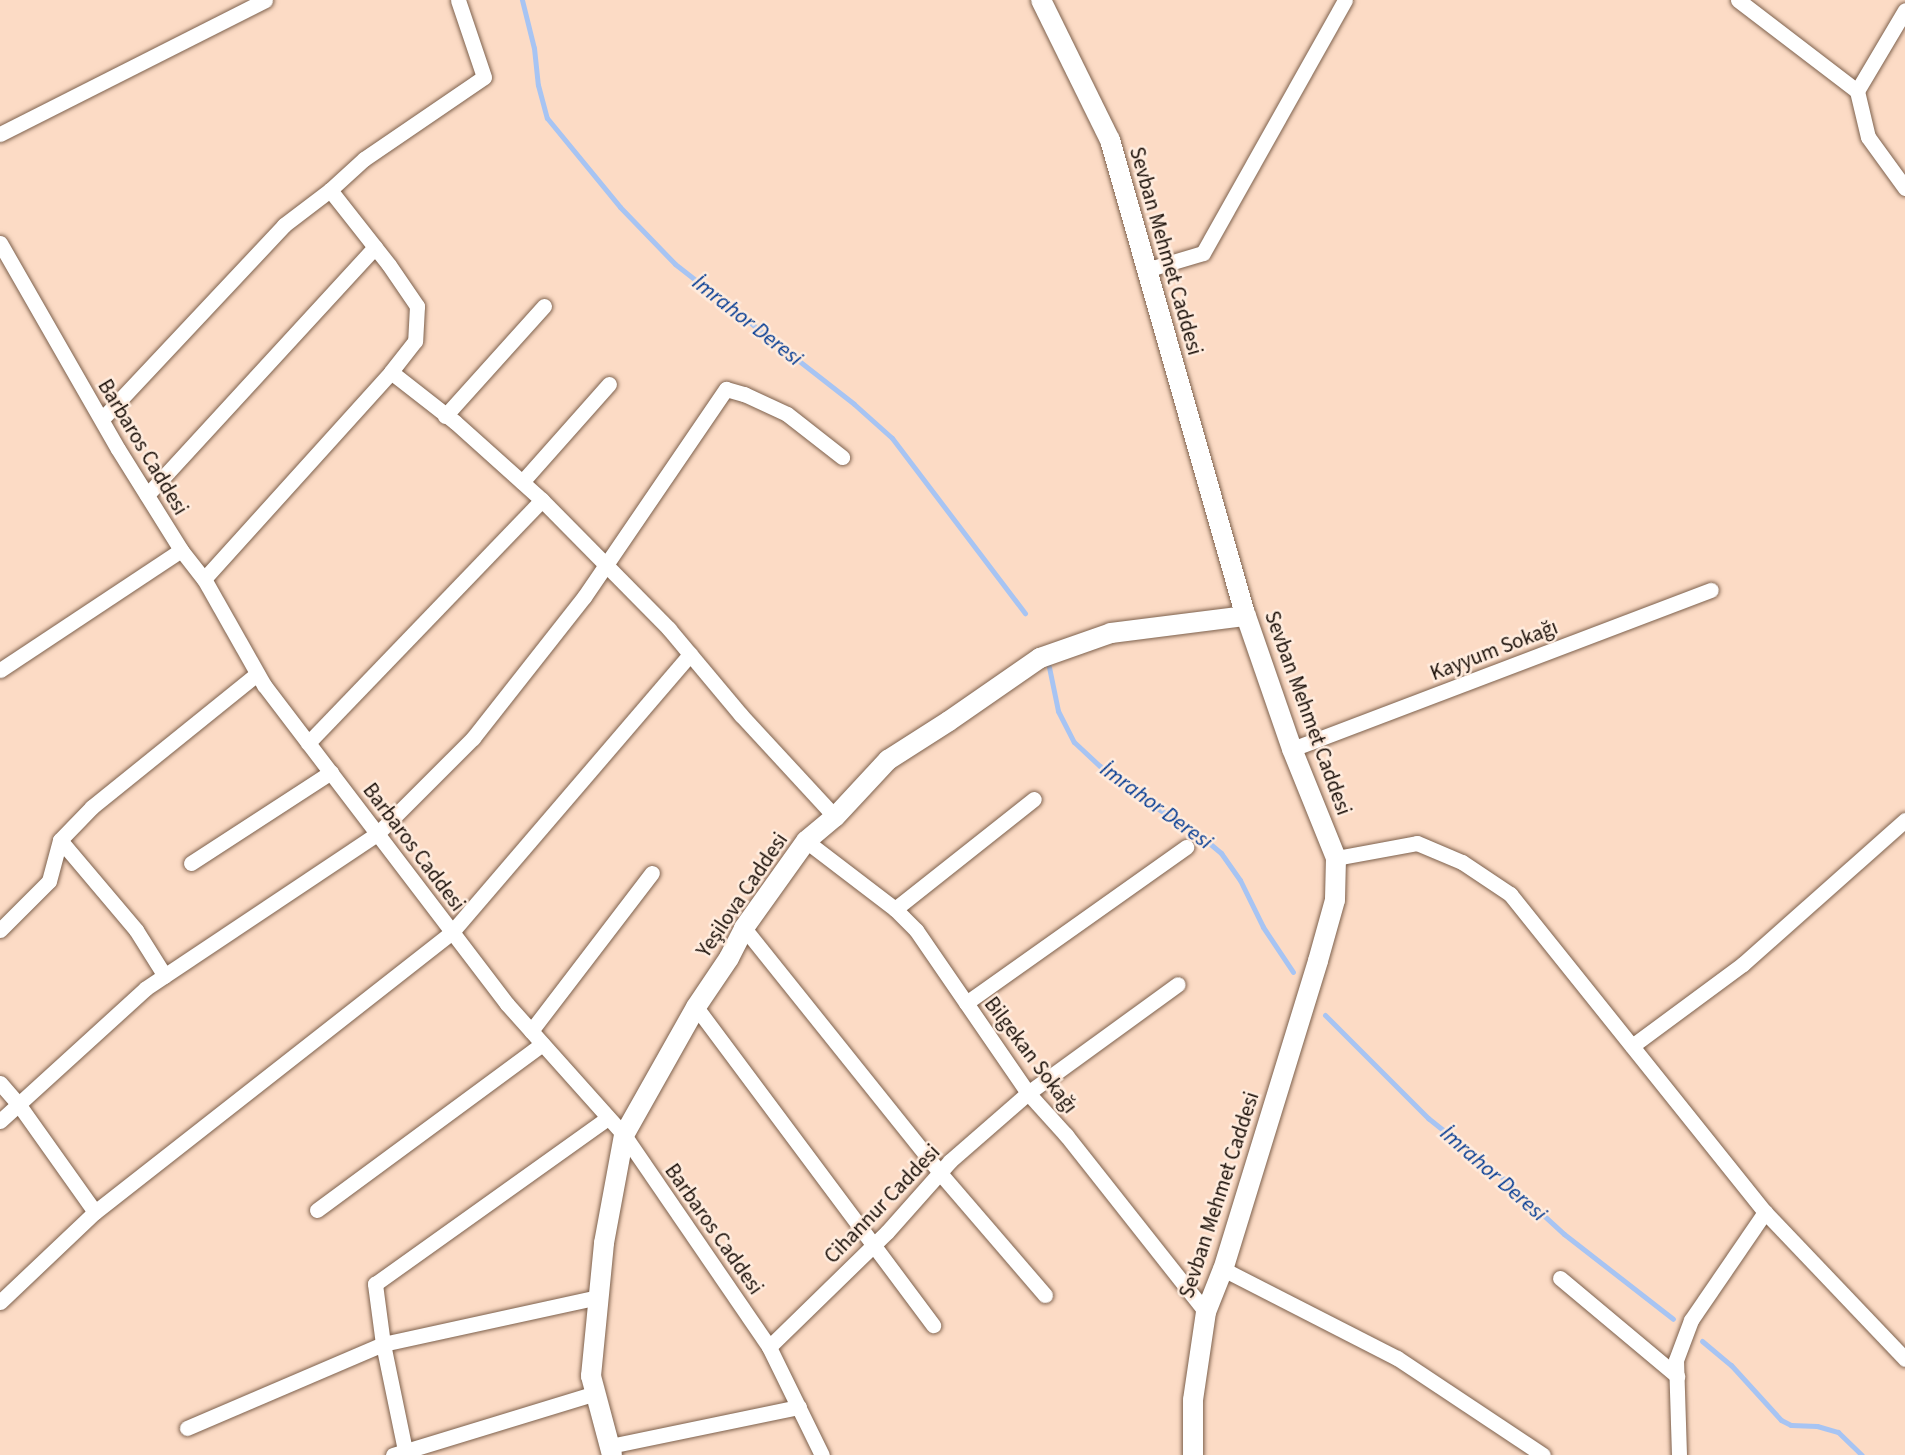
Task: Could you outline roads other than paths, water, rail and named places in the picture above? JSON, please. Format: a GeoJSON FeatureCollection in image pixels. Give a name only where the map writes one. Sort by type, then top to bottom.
{"type":"FeatureCollection","features":[{"type":"Feature","properties":{"kind":"main road","name":"Sevban Mehmet Caddesi"},"geometry":{"type":"LineString","coordinates":[[1041,0],[1110,140],[1246,616],[1292,749],[1336,858],[1335,900],[1223,1269],[1206,1312],[1193,1401],[1193,1455]]}},
{"type":"Feature","properties":{"kind":"main road","name":"Yeşilova Caddesi"},"geometry":{"type":"LineString","coordinates":[[611,1451],[591,1376],[604,1243],[624,1135],[696,1007],[729,958],[744,928],[806,841],[834,817],[888,760],[949,722],[1040,658],[1111,633],[1246,616]]}},
{"type":"Feature","properties":{"kind":"street"},"geometry":{"type":"LineString","coordinates":[[0,134],[265,0]]}},
{"type":"Feature","properties":{"kind":"street"},"geometry":{"type":"LineString","coordinates":[[102,419],[284,225],[330,190],[364,159],[484,77],[458,0]]}},
{"type":"Feature","properties":{"kind":"street"},"geometry":{"type":"LineString","coordinates":[[1146,270],[1203,253],[1345,0]]}},
{"type":"Feature","properties":{"kind":"street"},"geometry":{"type":"LineString","coordinates":[[1738,0],[1857,91],[1868,137],[1905,188]]}},
{"type":"Feature","properties":{"kind":"street"},"geometry":{"type":"LineString","coordinates":[[1857,91],[1905,10]]}},
{"type":"Feature","properties":{"kind":"street"},"geometry":{"type":"LineString","coordinates":[[204,579],[391,372],[415,342],[417,306],[330,190]]}},
{"type":"Feature","properties":{"kind":"street","name":"Barbaros Caddesi"},"geometry":{"type":"LineString","coordinates":[[0,243],[147,495],[181,550],[204,579],[257,674],[452,932],[542,1044],[624,1135],[769,1347],[822,1455]]}},
{"type":"Feature","properties":{"kind":"street"},"geometry":{"type":"LineString","coordinates":[[147,495],[375,247]]}},
{"type":"Feature","properties":{"kind":"street"},"geometry":{"type":"LineString","coordinates":[[445,416],[544,306]]}},
{"type":"Feature","properties":{"kind":"street"},"geometry":{"type":"LineString","coordinates":[[391,372],[542,500],[690,654],[834,817]]}},
{"type":"Feature","properties":{"kind":"street"},"geometry":{"type":"LineString","coordinates":[[522,482],[609,384]]}},
{"type":"Feature","properties":{"kind":"street"},"geometry":{"type":"LineString","coordinates":[[0,1121],[146,988],[377,834],[473,738],[584,597],[726,389],[744,394],[787,414],[842,457]]}},
{"type":"Feature","properties":{"kind":"street"},"geometry":{"type":"LineString","coordinates":[[308,743],[542,500]]}},
{"type":"Feature","properties":{"kind":"street"},"geometry":{"type":"LineString","coordinates":[[0,670],[181,550]]}},
{"type":"Feature","properties":{"kind":"street","name":"Kayyum Sokağı"},"geometry":{"type":"LineString","coordinates":[[1292,749],[1711,590]]}},
{"type":"Feature","properties":{"kind":"street"},"geometry":{"type":"LineString","coordinates":[[0,1302],[95,1212],[452,932],[690,654]]}},
{"type":"Feature","properties":{"kind":"street"},"geometry":{"type":"LineString","coordinates":[[0,930],[49,881],[60,840],[92,807],[257,674]]}},
{"type":"Feature","properties":{"kind":"street"},"geometry":{"type":"LineString","coordinates":[[191,862],[331,772]]}},
{"type":"Feature","properties":{"kind":"street"},"geometry":{"type":"LineString","coordinates":[[895,909],[1034,799]]}},
{"type":"Feature","properties":{"kind":"street"},"geometry":{"type":"LineString","coordinates":[[1632,1046],[1743,964],[1905,820]]}},
{"type":"Feature","properties":{"kind":"street"},"geometry":{"type":"LineString","coordinates":[[60,840],[136,930],[165,975]]}},
{"type":"Feature","properties":{"kind":"street","name":"Bilgekan Sokağı"},"geometry":{"type":"LineString","coordinates":[[806,841],[895,909],[916,930],[1028,1093],[1066,1135],[1206,1312]]}},
{"type":"Feature","properties":{"kind":"street"},"geometry":{"type":"LineString","coordinates":[[1336,858],[1417,843],[1462,861],[1510,894],[1765,1212],[1905,1359]]}},
{"type":"Feature","properties":{"kind":"street"},"geometry":{"type":"LineString","coordinates":[[966,1003],[1186,847]]}},
{"type":"Feature","properties":{"kind":"street"},"geometry":{"type":"LineString","coordinates":[[531,1031],[652,873]]}},
{"type":"Feature","properties":{"kind":"street"},"geometry":{"type":"LineString","coordinates":[[744,928],[940,1173],[1045,1295]]}},
{"type":"Feature","properties":{"kind":"street","name":"Cihannur Caddesi"},"geometry":{"type":"LineString","coordinates":[[769,1347],[873,1246],[940,1173],[1028,1093],[1178,984]]}},
{"type":"Feature","properties":{"kind":"street"},"geometry":{"type":"LineString","coordinates":[[696,1007],[933,1324]]}},
{"type":"Feature","properties":{"kind":"street"},"geometry":{"type":"LineString","coordinates":[[317,1210],[542,1044]]}},
{"type":"Feature","properties":{"kind":"street"},"geometry":{"type":"LineString","coordinates":[[0,1083],[19,1105],[95,1212]]}},
{"type":"Feature","properties":{"kind":"street"},"geometry":{"type":"LineString","coordinates":[[596,1393],[401,1454],[375,1284],[608,1118]]}},
{"type":"Feature","properties":{"kind":"street"},"geometry":{"type":"LineString","coordinates":[[1680,1455],[1676,1360],[1691,1320],[1716,1279],[1765,1212]]}},
{"type":"Feature","properties":{"kind":"street"},"geometry":{"type":"LineString","coordinates":[[1223,1269],[1397,1358],[1544,1455]]}},
{"type":"Feature","properties":{"kind":"street"},"geometry":{"type":"LineString","coordinates":[[1560,1278],[1677,1376]]}},
{"type":"Feature","properties":{"kind":"street"},"geometry":{"type":"LineString","coordinates":[[187,1428],[383,1344],[599,1297]]}},
{"type":"Feature","properties":{"kind":"street"},"geometry":{"type":"LineString","coordinates":[[611,1451],[799,1407]]}},
{"type":"Feature","properties":{"kind":"waterway","name":"İmrahor Deresi"},"geometry":{"type":"LineString","coordinates":[[522,0],[534,48],[538,85],[547,118],[620,207],[675,264],[854,404],[892,438],[1025,613]]}},
{"type":"Feature","properties":{"kind":"waterway","name":"İmrahor Deresi"},"geometry":{"type":"LineString","coordinates":[[1049,667],[1058,711],[1074,742],[1100,766],[1152,805],[1196,832],[1221,853],[1240,880],[1263,927],[1293,972]]}},
{"type":"Feature","properties":{"kind":"waterway","name":"İmrahor Deresi"},"geometry":{"type":"LineString","coordinates":[[1325,1015],[1428,1118],[1503,1178],[1564,1234],[1673,1319]]}},
{"type":"Feature","properties":{"kind":"waterway","name":"İmrahor Deresi"},"geometry":{"type":"LineString","coordinates":[[1702,1341],[1731,1365],[1781,1420],[1791,1425],[1817,1426],[1838,1432],[1862,1455]]}}]}
